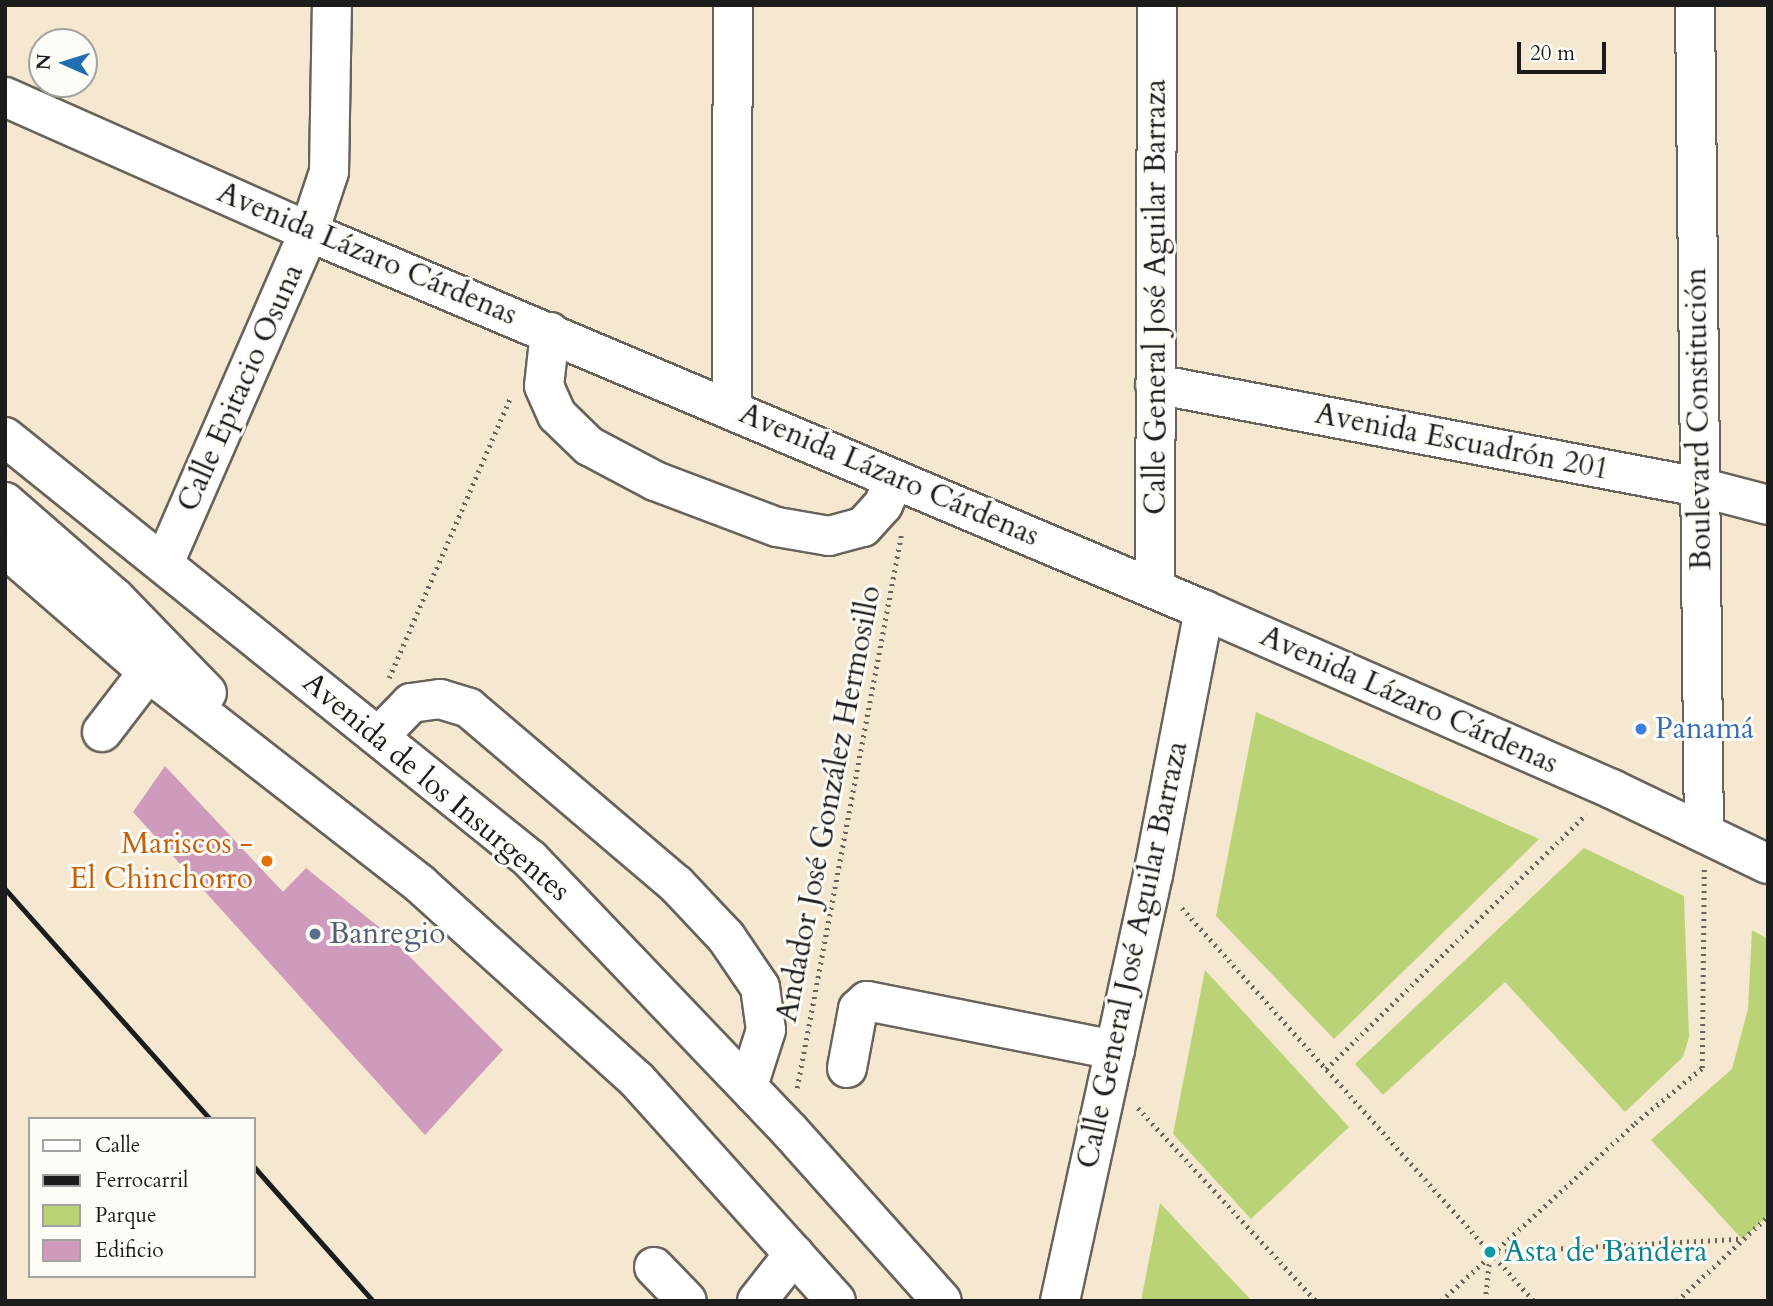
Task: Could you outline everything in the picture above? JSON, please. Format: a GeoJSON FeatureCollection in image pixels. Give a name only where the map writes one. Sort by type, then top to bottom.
{"type":"FeatureCollection","features":[{"type":"Feature","properties":{"kind":"main road","name":"Calle Epitacio Osuna"},"geometry":{"type":"LineString","coordinates":[[165,562],[309,232],[329,172],[332,5]]}},
{"type":"Feature","properties":{"kind":"main road"},"geometry":{"type":"LineString","coordinates":[[732,408],[733,5]]}},
{"type":"Feature","properties":{"kind":"main road","name":"Calle General José Aguilar Barraza"},"geometry":{"type":"LineString","coordinates":[[1155,589],[1157,5]]}},
{"type":"Feature","properties":{"kind":"main road","name":"Boulevard Constitución"},"geometry":{"type":"LineString","coordinates":[[1695,5],[1704,832]]}},
{"type":"Feature","properties":{"kind":"main road","name":"Avenida Lázaro Cárdenas"},"geometry":{"type":"LineString","coordinates":[[5,97],[309,232],[732,408],[1204,610],[1612,789],[1768,864]]}},
{"type":"Feature","properties":{"kind":"main road"},"geometry":{"type":"LineString","coordinates":[[550,332],[544,386],[557,415],[589,446],[655,481],[777,527],[829,536],[863,527],[902,483]]}},
{"type":"Feature","properties":{"kind":"main road","name":"Avenida Escuadrón 201"},"geometry":{"type":"LineString","coordinates":[[1155,384],[1699,487],[1768,505]]}},
{"type":"Feature","properties":{"kind":"main road","name":"Avenida de los Insurgentes"},"geometry":{"type":"LineString","coordinates":[[5,437],[165,562],[530,859],[748,1086],[942,1301]]}},
{"type":"Feature","properties":{"kind":"main road"},"geometry":{"type":"LineString","coordinates":[[5,502],[115,598],[307,796]]}},
{"type":"Feature","properties":{"kind":"main road"},"geometry":{"type":"LineString","coordinates":[[5,548],[148,672],[420,884],[637,1080],[836,1301]]}},
{"type":"Feature","properties":{"kind":"main road","name":"Calle General José Aguilar Barraza"},"geometry":{"type":"LineString","coordinates":[[1060,1301],[1153,875],[1204,610]]}},
{"type":"Feature","properties":{"kind":"main road"},"geometry":{"type":"LineString","coordinates":[[102,732],[148,672]]}},
{"type":"Feature","properties":{"kind":"main road"},"geometry":{"type":"LineString","coordinates":[[374,731],[411,703],[440,699],[469,709],[676,884],[726,937],[760,987],[766,1030],[748,1086]]}},
{"type":"Feature","properties":{"kind":"main road"},"geometry":{"type":"LineString","coordinates":[[847,1068],[858,1009],[867,1002],[1112,1063]]}},
{"type":"Feature","properties":{"kind":"main road"},"geometry":{"type":"LineString","coordinates":[[757,1301],[794,1254]]}},
{"type":"Feature","properties":{"kind":"main road"},"geometry":{"type":"LineString","coordinates":[[654,1267],[687,1301]]}},
{"type":"Feature","properties":{"kind":"path"},"geometry":{"type":"LineString","coordinates":[[374,731],[514,390]]}},
{"type":"Feature","properties":{"kind":"path","name":"Andador José González Hermosillo"},"geometry":{"type":"LineString","coordinates":[[789,1130],[902,483]]}},
{"type":"Feature","properties":{"kind":"path"},"geometry":{"type":"LineString","coordinates":[[1326,1069],[1612,789]]}},
{"type":"Feature","properties":{"kind":"path"},"geometry":{"type":"LineString","coordinates":[[1441,1301],[1490,1252],[1702,1068],[1704,832]]}},
{"type":"Feature","properties":{"kind":"path"},"geometry":{"type":"LineString","coordinates":[[1153,875],[1534,1301]]}},
{"type":"Feature","properties":{"kind":"path"},"geometry":{"type":"LineString","coordinates":[[1112,1063],[1316,1301]]}},
{"type":"Feature","properties":{"kind":"path"},"geometry":{"type":"LineString","coordinates":[[1677,1301],[1768,1216]]}},
{"type":"Feature","properties":{"kind":"path"},"geometry":{"type":"LineString","coordinates":[[1490,1252],[1742,1239]]}},
{"type":"Feature","properties":{"kind":"path"},"geometry":{"type":"LineString","coordinates":[[1485,1301],[1490,1252]]}},
{"type":"Feature","properties":{"kind":"green space"},"geometry":{"type":"Polygon","coordinates":[[[1256,712],[1539,839],[1334,1039],[1216,916],[1256,712]]]}},
{"type":"Feature","properties":{"kind":"green space"},"geometry":{"type":"Polygon","coordinates":[[[1584,848],[1684,896],[1689,1037],[1683,1057],[1625,1112],[1505,982],[1383,1095],[1355,1064],[1584,848]]]}},
{"type":"Feature","properties":{"kind":"green space"},"geometry":{"type":"Polygon","coordinates":[[[1752,930],[1768,939],[1768,1216],[1742,1239],[1651,1140],[1732,1069],[1748,1009],[1752,930]]]}},
{"type":"Feature","properties":{"kind":"green space"},"geometry":{"type":"Polygon","coordinates":[[[1205,970],[1349,1127],[1251,1219],[1173,1134],[1205,970]]]}},
{"type":"Feature","properties":{"kind":"green space"},"geometry":{"type":"Polygon","coordinates":[[[1160,1203],[1252,1301],[1141,1301],[1160,1203]]]}},
{"type":"Feature","properties":{"kind":"building"},"geometry":{"type":"Polygon","coordinates":[[[165,766],[283,892],[306,868],[385,932],[503,1050],[425,1135],[133,812],[165,766]]]}},
{"type":"Feature","properties":{"kind":"railway"},"geometry":{"type":"LineString","coordinates":[[5,889],[208,1117]]}},
{"type":"Feature","properties":{"kind":"railway"},"geometry":{"type":"LineString","coordinates":[[256,1169],[373,1301]]}},
{"type":"Feature","properties":{"kind":"place","name":"Panamá"},"geometry":{"type":"Point","coordinates":[1641,729]}},
{"type":"Feature","properties":{"kind":"place","name":"Mariscos - El Chinchorro"},"geometry":{"type":"Point","coordinates":[267,861]}},
{"type":"Feature","properties":{"kind":"place","name":"Banregio"},"geometry":{"type":"Point","coordinates":[315,934]}},
{"type":"Feature","properties":{"kind":"place","name":"Asta de Bandera"},"geometry":{"type":"Point","coordinates":[1490,1252]}}]}
